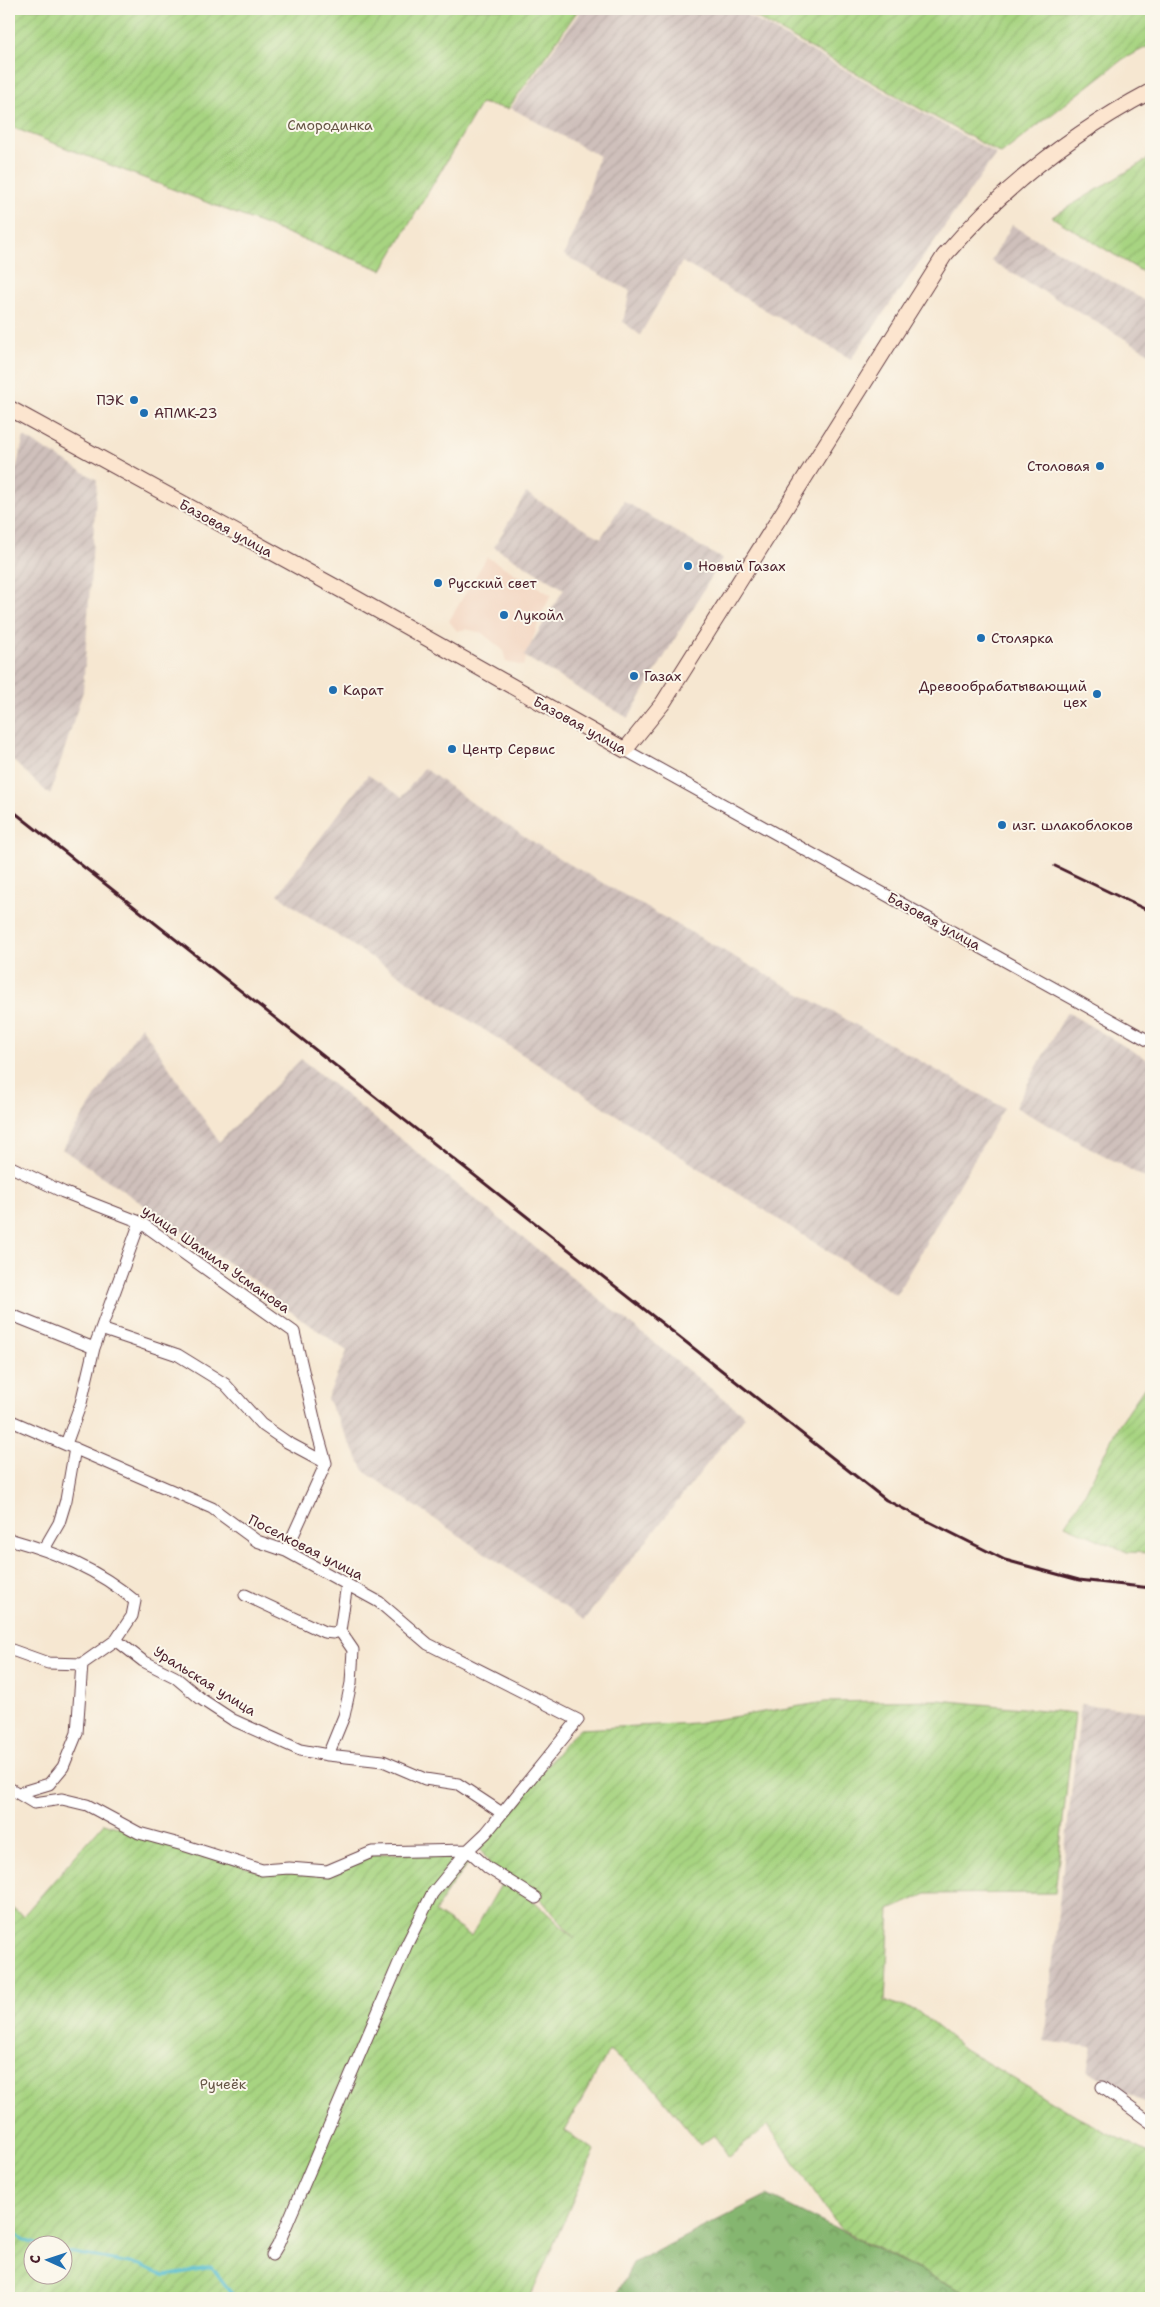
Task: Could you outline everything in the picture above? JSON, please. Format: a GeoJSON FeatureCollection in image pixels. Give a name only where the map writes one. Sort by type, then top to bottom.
{"type":"FeatureCollection","features":[{"type":"Feature","properties":{"kind":"main road"},"geometry":{"type":"LineString","coordinates":[[625,750],[663,702],[944,256],[970,225],[1048,155],[1110,113],[1151,91]]}},
{"type":"Feature","properties":{"kind":"main road","name":"Базовая улица"},"geometry":{"type":"LineString","coordinates":[[9,408],[352,596],[625,750]]}},
{"type":"Feature","properties":{"kind":"street","name":"Базовая улица"},"geometry":{"type":"LineString","coordinates":[[625,750],[1151,1042]]}},
{"type":"Feature","properties":{"kind":"street","name":"улица Шамиля Усманова"},"geometry":{"type":"LineString","coordinates":[[9,1166],[63,1192],[140,1222],[294,1332],[326,1463]]}},
{"type":"Feature","properties":{"kind":"street"},"geometry":{"type":"LineString","coordinates":[[44,1549],[59,1523],[66,1500],[71,1446],[94,1348],[140,1222]]}},
{"type":"Feature","properties":{"kind":"street"},"geometry":{"type":"LineString","coordinates":[[9,1314],[94,1348]]}},
{"type":"Feature","properties":{"kind":"street"},"geometry":{"type":"LineString","coordinates":[[101,1329],[178,1355],[225,1384],[261,1424],[287,1442],[326,1463],[286,1552]]}},
{"type":"Feature","properties":{"kind":"street","name":"Поселковая улица"},"geometry":{"type":"LineString","coordinates":[[9,1420],[212,1508],[257,1542],[286,1552],[379,1602],[428,1644],[578,1720],[502,1813]]}},
{"type":"Feature","properties":{"kind":"street"},"geometry":{"type":"LineString","coordinates":[[9,1540],[44,1549],[70,1559],[118,1586],[135,1602],[132,1616],[116,1640],[82,1664],[48,1663],[9,1649]]}},
{"type":"Feature","properties":{"kind":"street"},"geometry":{"type":"LineString","coordinates":[[328,1756],[344,1716],[351,1683],[353,1650],[340,1630],[347,1584]]}},
{"type":"Feature","properties":{"kind":"street"},"geometry":{"type":"LineString","coordinates":[[245,1596],[324,1632],[333,1633],[340,1630]]}},
{"type":"Feature","properties":{"kind":"street","name":"Уральская улица"},"geometry":{"type":"LineString","coordinates":[[116,1640],[144,1661],[175,1677],[200,1699],[233,1720],[300,1750],[328,1756],[383,1760],[425,1779],[458,1784],[502,1813]]}},
{"type":"Feature","properties":{"kind":"street"},"geometry":{"type":"LineString","coordinates":[[14,1791],[50,1784],[63,1767],[77,1733],[82,1664]]}},
{"type":"Feature","properties":{"kind":"street"},"geometry":{"type":"LineString","coordinates":[[14,1791],[34,1803],[62,1799],[87,1805],[139,1833],[262,1870],[289,1868],[327,1871],[372,1852],[468,1850],[488,1868],[536,1898]]}},
{"type":"Feature","properties":{"kind":"street"},"geometry":{"type":"LineString","coordinates":[[272,2255],[278,2245],[406,1944],[432,1894],[468,1850],[502,1813]]}},
{"type":"Feature","properties":{"kind":"street"},"geometry":{"type":"LineString","coordinates":[[1102,2086],[1151,2123]]}},
{"type":"Feature","properties":{"kind":"shaded area"},"geometry":{"type":"Polygon","coordinates":[[[582,9],[736,9],[996,154],[851,359],[682,262],[640,335],[623,322],[630,291],[564,255],[585,204],[599,156],[511,108],[582,9]]]}},
{"type":"Feature","properties":{"kind":"shaded area"},"geometry":{"type":"Polygon","coordinates":[[[1012,225],[1151,304],[1151,354],[991,261],[1012,225]]]}},
{"type":"Feature","properties":{"kind":"shaded area"},"geometry":{"type":"Polygon","coordinates":[[[24,437],[97,480],[83,691],[50,795],[9,757],[9,497],[24,437]]]}},
{"type":"Feature","properties":{"kind":"shaded area"},"geometry":{"type":"Polygon","coordinates":[[[526,493],[601,538],[624,501],[722,559],[628,718],[524,656],[564,589],[494,547],[526,493]]]}},
{"type":"Feature","properties":{"kind":"shaded area"},"geometry":{"type":"Polygon","coordinates":[[[487,557],[551,595],[543,611],[523,666],[506,662],[503,650],[482,633],[466,629],[457,631],[449,621],[487,557]]]}},
{"type":"Feature","properties":{"kind":"shaded area"},"geometry":{"type":"Polygon","coordinates":[[[424,768],[475,805],[562,860],[1004,1108],[896,1295],[304,914],[278,894],[368,775],[402,797],[424,768]]]}},
{"type":"Feature","properties":{"kind":"shaded area"},"geometry":{"type":"Polygon","coordinates":[[[1067,1012],[1151,1062],[1151,1181],[1015,1107],[1067,1012]]]}},
{"type":"Feature","properties":{"kind":"shaded area"},"geometry":{"type":"Polygon","coordinates":[[[141,1026],[219,1142],[301,1059],[745,1416],[584,1620],[365,1472],[327,1399],[347,1351],[273,1299],[271,1292],[62,1149],[141,1026]]]}},
{"type":"Feature","properties":{"kind":"shaded area"},"geometry":{"type":"Polygon","coordinates":[[[1081,1704],[1151,1712],[1151,2106],[1087,2070],[1092,2047],[1044,2041],[1081,1704]]]}},
{"type":"Feature","properties":{"kind":"green space","name":"Смородинка"},"geometry":{"type":"Polygon","coordinates":[[[9,9],[579,9],[508,109],[481,103],[382,270],[9,126],[9,9]]]}},
{"type":"Feature","properties":{"kind":"green space"},"geometry":{"type":"Polygon","coordinates":[[[741,9],[1151,9],[1151,45],[1123,59],[1001,154],[741,9]]]}},
{"type":"Feature","properties":{"kind":"green space"},"geometry":{"type":"Polygon","coordinates":[[[1151,157],[1151,277],[1052,217],[1151,157]]]}},
{"type":"Feature","properties":{"kind":"green space"},"geometry":{"type":"Polygon","coordinates":[[[1151,1378],[1151,1553],[1127,1552],[1065,1525],[1084,1495],[1118,1426],[1151,1378]]]}},
{"type":"Feature","properties":{"kind":"green space","name":"Ручеёк"},"geometry":{"type":"Polygon","coordinates":[[[938,1700],[1075,1713],[1055,1893],[926,1894],[890,1910],[885,2001],[917,2011],[964,2049],[1079,2118],[1151,2154],[1151,2298],[976,2298],[841,2230],[768,2125],[729,2157],[714,2135],[701,2145],[648,2081],[609,2051],[564,2131],[595,2150],[530,2298],[9,2298],[9,1905],[23,1916],[104,1823],[262,1872],[327,1873],[375,1854],[461,1853],[471,1860],[448,1890],[435,1912],[471,1936],[502,1883],[534,1901],[575,1939],[538,1896],[491,1866],[479,1847],[567,1741],[580,1729],[695,1723],[825,1702],[938,1700]]]}},
{"type":"Feature","properties":{"kind":"green space"},"geometry":{"type":"Polygon","coordinates":[[[767,2195],[976,2298],[615,2298],[633,2263],[767,2195]]]}},
{"type":"Feature","properties":{"kind":"waterway"},"geometry":{"type":"LineString","coordinates":[[9,2231],[22,2239]]}},
{"type":"Feature","properties":{"kind":"waterway"},"geometry":{"type":"LineString","coordinates":[[72,2253],[141,2265],[165,2276],[212,2267],[235,2298]]}},
{"type":"Feature","properties":{"kind":"railway"},"geometry":{"type":"LineString","coordinates":[[9,808],[886,1500],[1005,1560],[1079,1580],[1151,1588]]}},
{"type":"Feature","properties":{"kind":"railway"},"geometry":{"type":"LineString","coordinates":[[1055,866],[1151,912]]}},
{"type":"Feature","properties":{"kind":"place","name":"ПЭК"},"geometry":{"type":"Point","coordinates":[134,400]}},
{"type":"Feature","properties":{"kind":"place","name":"АПМК-23"},"geometry":{"type":"Point","coordinates":[144,413]}},
{"type":"Feature","properties":{"kind":"place","name":"Столовая"},"geometry":{"type":"Point","coordinates":[1100,466]}},
{"type":"Feature","properties":{"kind":"place","name":"Новый Газах"},"geometry":{"type":"Point","coordinates":[688,566]}},
{"type":"Feature","properties":{"kind":"place","name":"Русский свет"},"geometry":{"type":"Point","coordinates":[438,583]}},
{"type":"Feature","properties":{"kind":"place","name":"Лукойл"},"geometry":{"type":"Point","coordinates":[504,615]}},
{"type":"Feature","properties":{"kind":"place","name":"Столярка"},"geometry":{"type":"Point","coordinates":[981,638]}},
{"type":"Feature","properties":{"kind":"place","name":"Газах"},"geometry":{"type":"Point","coordinates":[634,676]}},
{"type":"Feature","properties":{"kind":"place","name":"Карат"},"geometry":{"type":"Point","coordinates":[333,690]}},
{"type":"Feature","properties":{"kind":"place","name":"Древообрабатывающий цех"},"geometry":{"type":"Point","coordinates":[1097,694]}},
{"type":"Feature","properties":{"kind":"place","name":"Центр Сервис"},"geometry":{"type":"Point","coordinates":[452,749]}},
{"type":"Feature","properties":{"kind":"place","name":"изг. шлакоблоков"},"geometry":{"type":"Point","coordinates":[1002,825]}}]}
